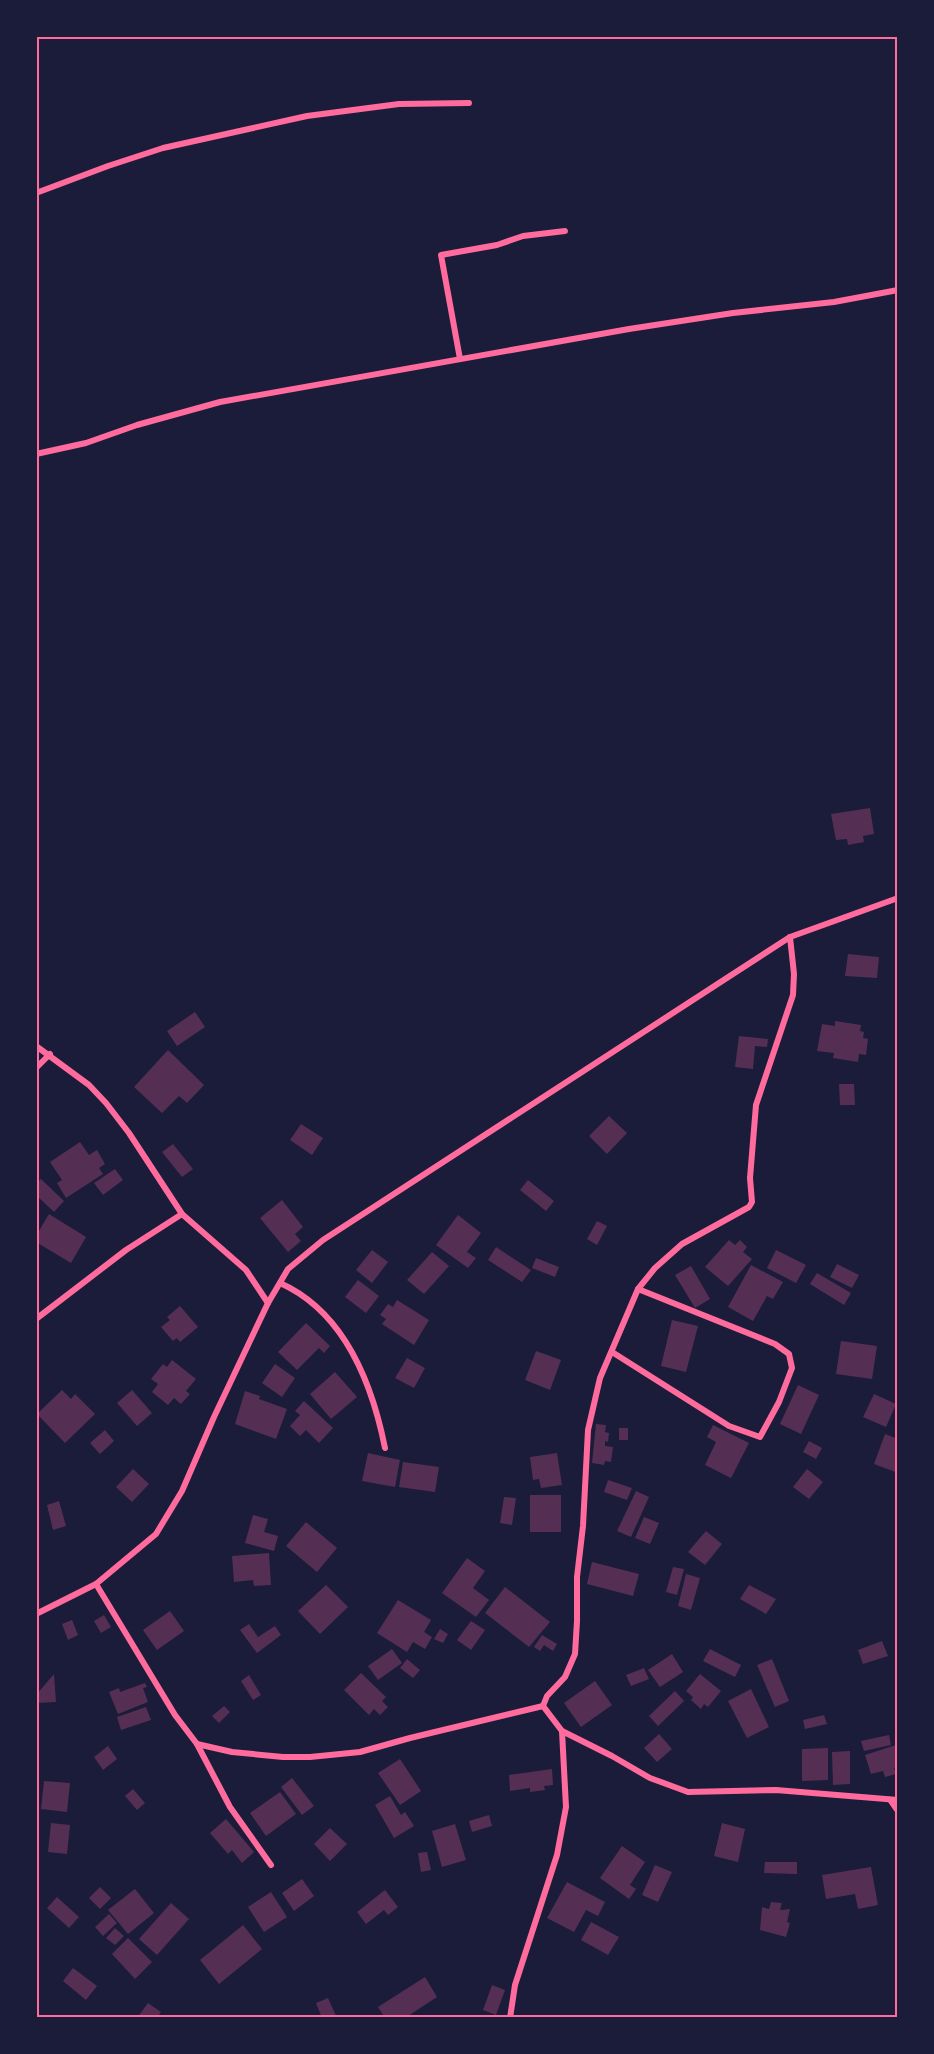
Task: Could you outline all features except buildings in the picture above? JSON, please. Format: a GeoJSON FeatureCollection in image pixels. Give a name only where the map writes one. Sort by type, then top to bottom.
{"type":"FeatureCollection","features":[{"type":"Feature","properties":{"kind":"street"},"geometry":{"type":"LineString","coordinates":[[36,193],[164,148],[307,116],[399,104],[469,103]]}},
{"type":"Feature","properties":{"kind":"street"},"geometry":{"type":"LineString","coordinates":[[460,359],[441,255],[497,245],[523,236],[565,231]]}},
{"type":"Feature","properties":{"kind":"street"},"geometry":{"type":"LineString","coordinates":[[36,454],[86,443],[136,425],[220,402],[629,328],[834,302],[898,290]]}},
{"type":"Feature","properties":{"kind":"street"},"geometry":{"type":"LineString","coordinates":[[36,1614],[96,1584],[156,1534],[182,1491],[268,1303],[288,1269],[323,1240],[790,937],[898,898]]}},
{"type":"Feature","properties":{"kind":"street"},"geometry":{"type":"LineString","coordinates":[[543,1706],[547,1696],[565,1677],[575,1654],[578,1622],[577,1577],[583,1526],[588,1430],[600,1378],[638,1288],[655,1268],[682,1244],[749,1207],[752,1202],[750,1178],[756,1106],[793,995],[794,974],[790,937]]}},
{"type":"Feature","properties":{"kind":"street"},"geometry":{"type":"LineString","coordinates":[[36,1046],[50,1054],[89,1085],[106,1103],[129,1133],[182,1214],[246,1270],[268,1303]]}},
{"type":"Feature","properties":{"kind":"street"},"geometry":{"type":"LineString","coordinates":[[36,1068],[50,1054]]}},
{"type":"Feature","properties":{"kind":"street"},"geometry":{"type":"LineString","coordinates":[[36,1319],[126,1250],[182,1214]]}},
{"type":"Feature","properties":{"kind":"street"},"geometry":{"type":"LineString","coordinates":[[280,1283],[297,1290],[312,1302],[327,1316],[345,1341],[368,1382],[385,1448]]}},
{"type":"Feature","properties":{"kind":"street"},"geometry":{"type":"LineString","coordinates":[[612,1352],[729,1426],[752,1436],[760,1437],[779,1402],[792,1368],[789,1354],[775,1344],[638,1288]]}},
{"type":"Feature","properties":{"kind":"street"},"geometry":{"type":"LineString","coordinates":[[96,1584],[175,1715],[197,1744],[230,1807],[271,1865]]}},
{"type":"Feature","properties":{"kind":"street"},"geometry":{"type":"LineString","coordinates":[[543,1706],[562,1731],[650,1778],[688,1792],[776,1790],[895,1800],[898,1811]]}},
{"type":"Feature","properties":{"kind":"street"},"geometry":{"type":"LineString","coordinates":[[197,1744],[232,1752],[283,1757],[360,1752],[543,1706]]}},
{"type":"Feature","properties":{"kind":"street"},"geometry":{"type":"LineString","coordinates":[[510,2018],[515,1985],[557,1855],[566,1807],[562,1731]]}}]}
